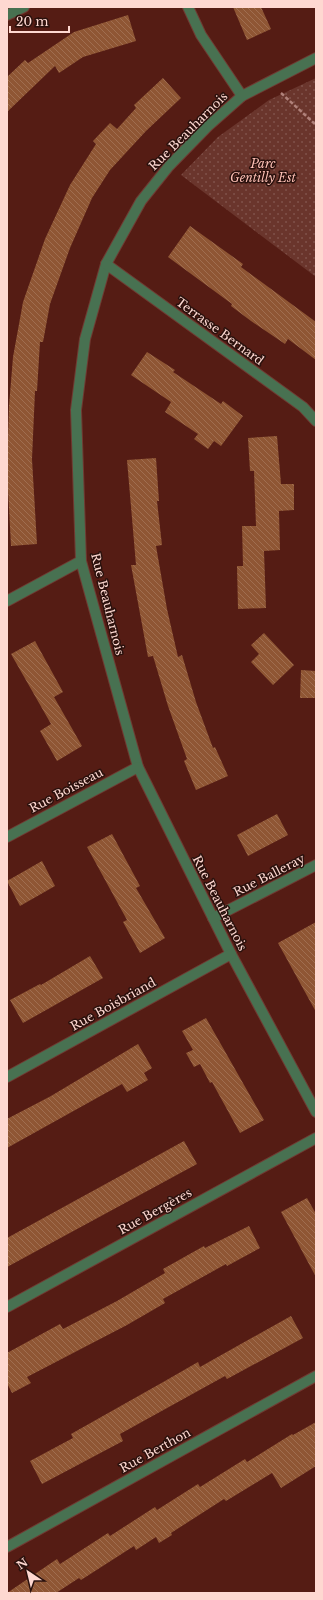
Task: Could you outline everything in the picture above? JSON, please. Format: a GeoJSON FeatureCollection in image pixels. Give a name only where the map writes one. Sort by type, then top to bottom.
{"type":"FeatureCollection","features":[{"type":"Feature","properties":{"kind":"street"},"geometry":{"type":"LineString","coordinates":[[7,15],[24,7]]}},
{"type":"Feature","properties":{"kind":"street"},"geometry":{"type":"LineString","coordinates":[[188,7],[201,35],[242,96]]}},
{"type":"Feature","properties":{"kind":"street","name":"Rue Beauharnois"},"geometry":{"type":"LineString","coordinates":[[316,58],[242,96],[208,126],[169,166],[141,201],[106,264],[85,340],[76,410],[81,561],[138,767],[231,954],[316,1112]]}},
{"type":"Feature","properties":{"kind":"street","name":"Terrasse Bernard"},"geometry":{"type":"LineString","coordinates":[[106,264],[303,407],[316,421]]}},
{"type":"Feature","properties":{"kind":"street"},"geometry":{"type":"LineString","coordinates":[[7,601],[81,561]]}},
{"type":"Feature","properties":{"kind":"street","name":"Rue Boisseau"},"geometry":{"type":"LineString","coordinates":[[7,837],[138,767]]}},
{"type":"Feature","properties":{"kind":"street","name":"Rue Balleray"},"geometry":{"type":"LineString","coordinates":[[213,918],[316,865]]}},
{"type":"Feature","properties":{"kind":"street","name":"Rue Boisbriand"},"geometry":{"type":"LineString","coordinates":[[7,1077],[231,954]]}},
{"type":"Feature","properties":{"kind":"street","name":"Rue Bergères"},"geometry":{"type":"LineString","coordinates":[[7,1307],[316,1138]]}},
{"type":"Feature","properties":{"kind":"street","name":"Rue Berthon"},"geometry":{"type":"LineString","coordinates":[[7,1547],[316,1376]]}},
{"type":"Feature","properties":{"kind":"path"},"geometry":{"type":"LineString","coordinates":[[268,82],[316,125]]}},
{"type":"Feature","properties":{"kind":"green space","name":"Parc Gentilly Est"},"geometry":{"type":"Polygon","coordinates":[[[316,78],[316,277],[181,175],[218,137],[269,100],[316,78]]]}},
{"type":"Feature","properties":{"kind":"building"},"geometry":{"type":"Polygon","coordinates":[[[233,7],[261,7],[271,29],[247,40],[233,7]]]}},
{"type":"Feature","properties":{"kind":"building"},"geometry":{"type":"Polygon","coordinates":[[[128,15],[136,41],[83,57],[59,73],[55,66],[7,112],[7,77],[25,60],[28,63],[74,32],[128,15]]]}},
{"type":"Feature","properties":{"kind":"building"},"geometry":{"type":"Polygon","coordinates":[[[163,78],[181,98],[146,131],[110,170],[92,198],[70,248],[50,304],[43,342],[40,342],[37,391],[35,391],[32,459],[37,544],[11,546],[7,470],[9,406],[13,357],[23,302],[45,239],[70,185],[96,144],[93,141],[110,123],[117,129],[136,108],[134,105],[163,78]]]}},
{"type":"Feature","properties":{"kind":"building"},"geometry":{"type":"Polygon","coordinates":[[[190,226],[243,264],[241,267],[316,322],[316,360],[288,339],[285,344],[251,321],[231,306],[232,304],[168,257],[190,226]]]}},
{"type":"Feature","properties":{"kind":"building"},"geometry":{"type":"Polygon","coordinates":[[[147,352],[175,370],[173,372],[221,404],[223,401],[243,416],[221,446],[214,441],[208,449],[194,439],[198,434],[165,412],[171,402],[131,375],[147,352]]]}},
{"type":"Feature","properties":{"kind":"building"},"geometry":{"type":"Polygon","coordinates":[[[277,436],[281,484],[294,484],[294,510],[279,511],[280,550],[264,551],[266,608],[238,609],[237,566],[243,566],[242,526],[256,526],[254,471],[250,471],[248,438],[277,436]]]}},
{"type":"Feature","properties":{"kind":"building"},"geometry":{"type":"Polygon","coordinates":[[[156,458],[159,501],[157,501],[162,545],[156,546],[167,609],[178,657],[182,655],[196,702],[213,748],[215,747],[228,776],[196,790],[184,761],[187,759],[168,706],[153,656],[148,657],[131,565],[136,565],[127,460],[156,458]]]}},
{"type":"Feature","properties":{"kind":"building"},"geometry":{"type":"Polygon","coordinates":[[[264,633],[294,665],[273,685],[251,662],[259,654],[251,645],[264,633]]]}},
{"type":"Feature","properties":{"kind":"building"},"geometry":{"type":"Polygon","coordinates":[[[35,641],[63,692],[54,697],[82,746],[57,761],[40,731],[51,724],[11,654],[35,641]]]}},
{"type":"Feature","properties":{"kind":"building"},"geometry":{"type":"Polygon","coordinates":[[[301,670],[316,671],[316,698],[300,698],[301,670]]]}},
{"type":"Feature","properties":{"kind":"building"},"geometry":{"type":"Polygon","coordinates":[[[277,814],[288,835],[248,856],[237,835],[277,814]]]}},
{"type":"Feature","properties":{"kind":"building"},"geometry":{"type":"Polygon","coordinates":[[[112,834],[140,886],[136,888],[165,938],[140,953],[123,922],[127,920],[87,847],[112,834]]]}},
{"type":"Feature","properties":{"kind":"building"},"geometry":{"type":"Polygon","coordinates":[[[42,861],[55,886],[20,906],[7,881],[42,861]]]}},
{"type":"Feature","properties":{"kind":"building"},"geometry":{"type":"Polygon","coordinates":[[[316,922],[316,1012],[278,943],[316,922]]]}},
{"type":"Feature","properties":{"kind":"building"},"geometry":{"type":"Polygon","coordinates":[[[90,956],[103,978],[23,1023],[10,1000],[40,984],[41,985],[90,956]]]}},
{"type":"Feature","properties":{"kind":"building"},"geometry":{"type":"Polygon","coordinates":[[[206,1018],[264,1120],[240,1133],[212,1082],[210,1083],[200,1064],[194,1067],[186,1053],[193,1050],[182,1031],[206,1018]]]}},
{"type":"Feature","properties":{"kind":"building"},"geometry":{"type":"Polygon","coordinates":[[[138,1044],[152,1068],[144,1073],[148,1080],[127,1092],[122,1084],[7,1148],[7,1119],[51,1096],[138,1044]]]}},
{"type":"Feature","properties":{"kind":"building"},"geometry":{"type":"Polygon","coordinates":[[[184,1141],[197,1164],[7,1267],[7,1238],[184,1141]]]}},
{"type":"Feature","properties":{"kind":"building"},"geometry":{"type":"Polygon","coordinates":[[[307,1198],[316,1214],[316,1277],[281,1212],[307,1198]]]}},
{"type":"Feature","properties":{"kind":"building"},"geometry":{"type":"Polygon","coordinates":[[[249,1226],[260,1248],[227,1266],[226,1264],[163,1299],[165,1303],[127,1325],[27,1377],[31,1383],[12,1393],[7,1383],[7,1353],[60,1324],[63,1329],[117,1301],[165,1273],[163,1269],[204,1246],[205,1248],[249,1226]]]}},
{"type":"Feature","properties":{"kind":"building"},"geometry":{"type":"Polygon","coordinates":[[[291,1316],[303,1338],[227,1379],[225,1376],[120,1434],[123,1441],[42,1484],[30,1461],[73,1438],[71,1434],[198,1362],[200,1367],[291,1316]]]}},
{"type":"Feature","properties":{"kind":"building"},"geometry":{"type":"Polygon","coordinates":[[[316,1422],[316,1466],[281,1488],[272,1473],[226,1501],[224,1499],[171,1533],[172,1535],[159,1543],[156,1537],[136,1550],[134,1546],[81,1580],[79,1578],[56,1593],[7,1593],[57,1559],[60,1564],[108,1533],[110,1536],[155,1507],[157,1510],[198,1484],[200,1487],[245,1459],[247,1462],[292,1434],[293,1435],[316,1422]]]}}]}
